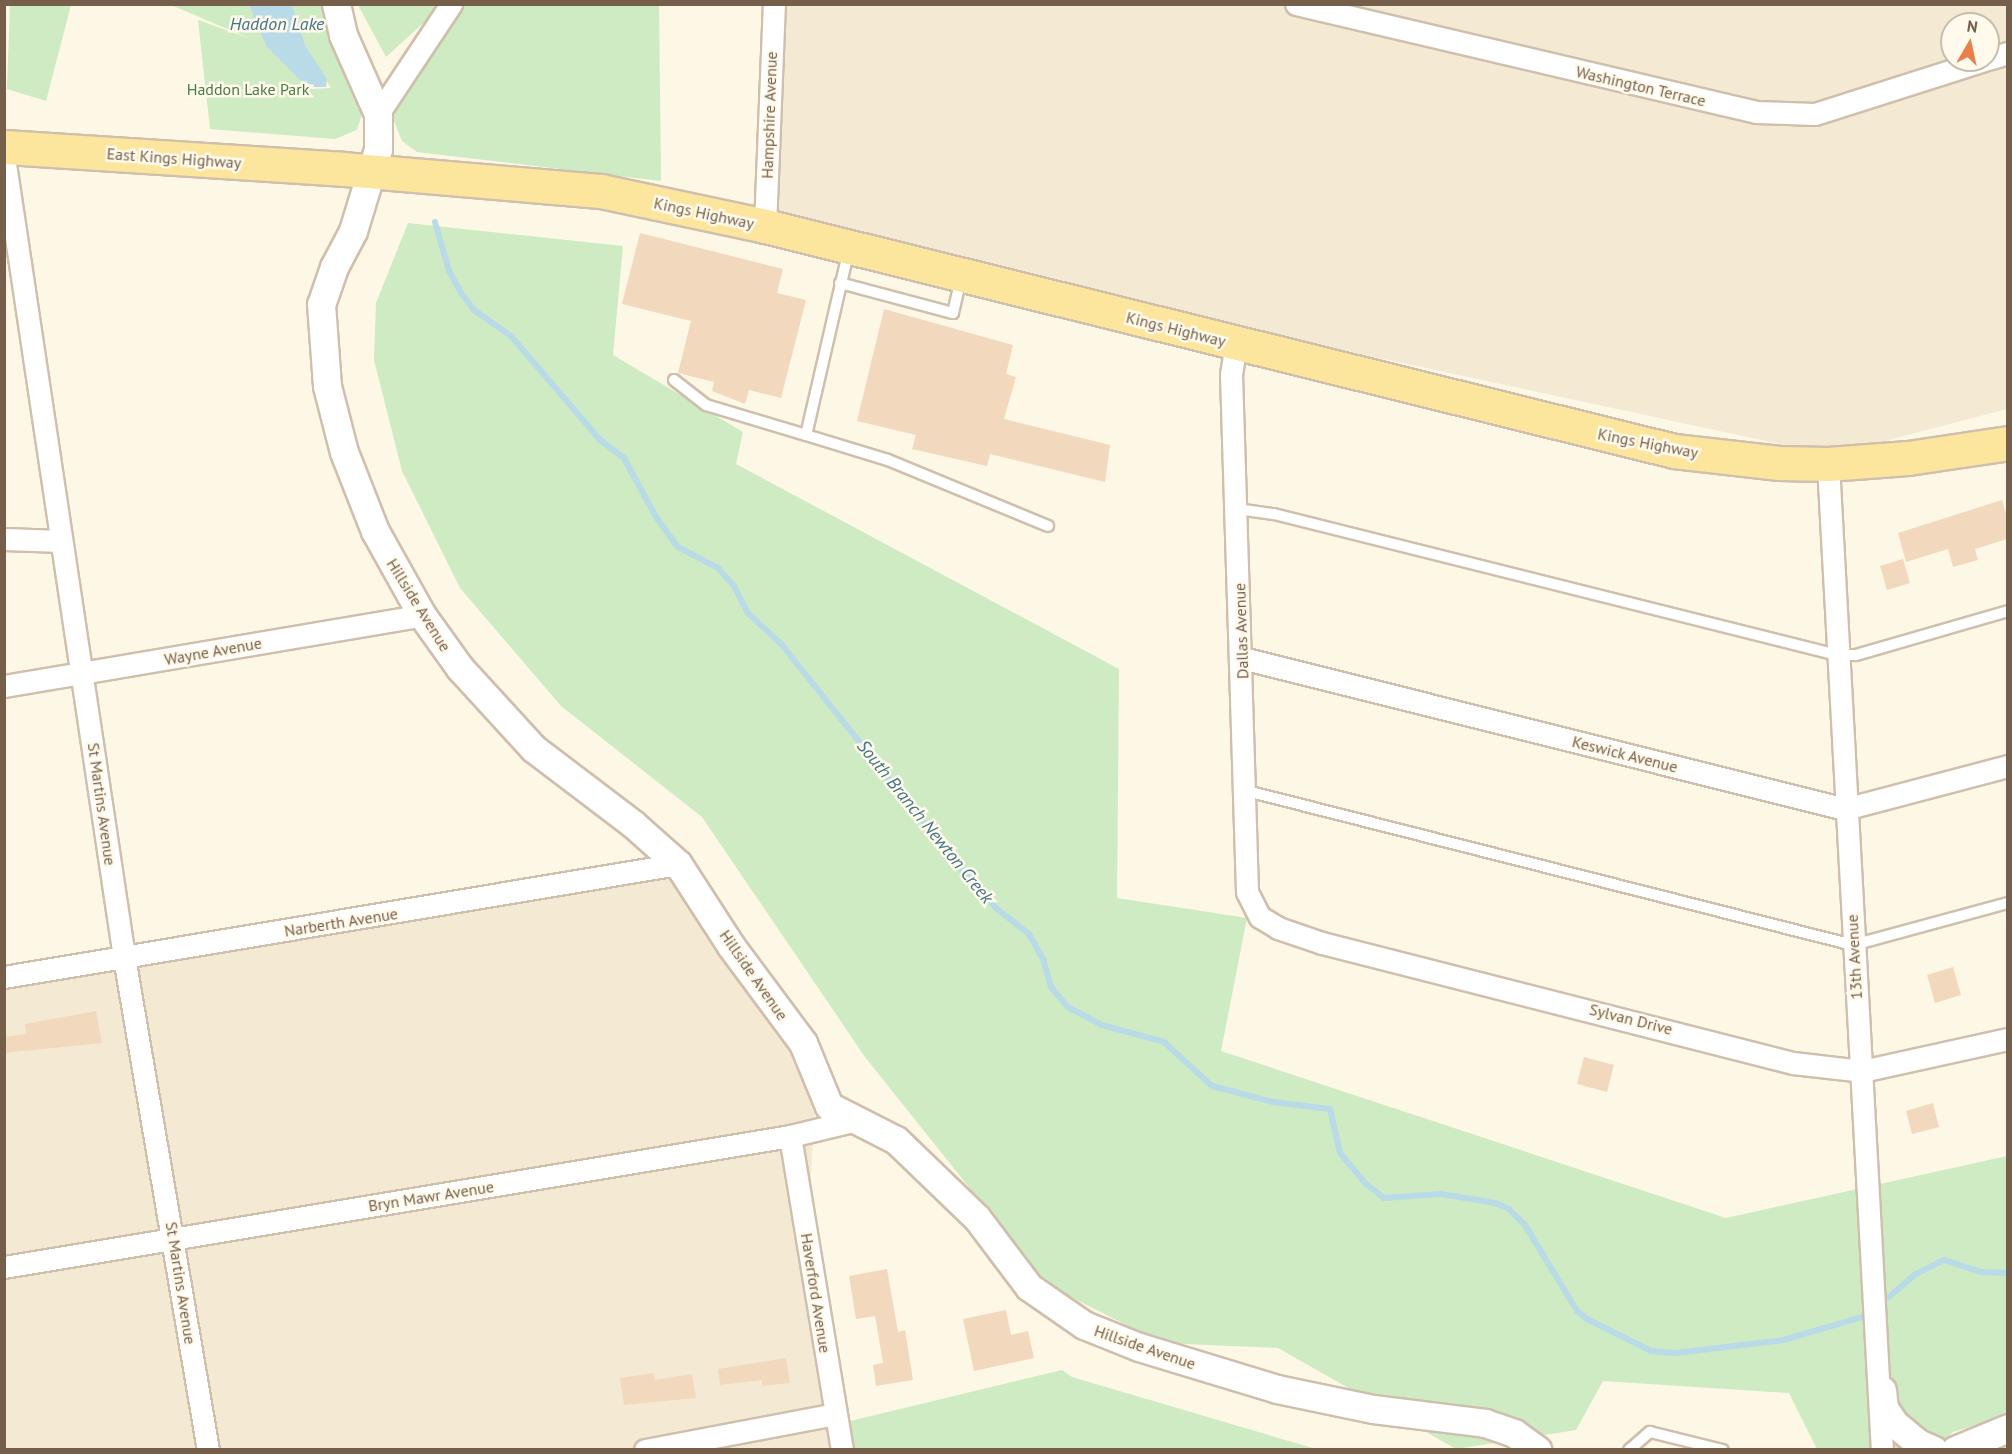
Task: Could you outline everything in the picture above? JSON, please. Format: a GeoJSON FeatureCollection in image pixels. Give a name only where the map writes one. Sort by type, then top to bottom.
{"type":"FeatureCollection","features":[{"type":"Feature","properties":{"kind":"main road","name":"East Kings Highway"},"geometry":{"type":"LineString","coordinates":[[4,147],[358,171]]}},
{"type":"Feature","properties":{"kind":"main road","name":"Kings Highway"},"geometry":{"type":"LineString","coordinates":[[358,171],[601,191],[765,226],[962,277],[1674,451],[1779,463],[1828,464],[1908,458],[2007,443]]}},
{"type":"Feature","properties":{"kind":"street"},"geometry":{"type":"LineString","coordinates":[[336,4],[343,35],[378,114]]}},
{"type":"Feature","properties":{"kind":"street"},"geometry":{"type":"LineString","coordinates":[[378,114],[451,4]]}},
{"type":"Feature","properties":{"kind":"street","name":"Hampshire Avenue"},"geometry":{"type":"LineString","coordinates":[[765,226],[774,4]]}},
{"type":"Feature","properties":{"kind":"street","name":"Washington Terrace"},"geometry":{"type":"LineString","coordinates":[[1296,4],[1756,112],[1815,114],[1946,72]]}},
{"type":"Feature","properties":{"kind":"street","name":"Hillside Avenue"},"geometry":{"type":"LineString","coordinates":[[378,114],[378,148],[358,171],[353,231],[334,267],[321,304],[321,345],[327,386],[344,452],[375,531],[422,615],[460,668],[533,748],[633,824],[678,864],[731,946],[803,1043],[829,1106],[896,1140],[977,1218],[1029,1287],[1084,1325],[1139,1347],[1277,1389],[1373,1409],[1485,1422],[1514,1433],[1537,1449]]}},
{"type":"Feature","properties":{"kind":"street","name":"St Martins Avenue"},"geometry":{"type":"LineString","coordinates":[[4,157],[83,673],[123,957],[174,1239],[208,1449]]}},
{"type":"Feature","properties":{"kind":"street","name":"Dallas Avenue"},"geometry":{"type":"LineString","coordinates":[[1236,343],[1231,374],[1247,791],[1247,892],[1260,917]]}},
{"type":"Feature","properties":{"kind":"street","name":"13th Avenue"},"geometry":{"type":"LineString","coordinates":[[1828,464],[1852,945],[1862,1071],[1867,1211],[1882,1390],[1882,1449]]}},
{"type":"Feature","properties":{"kind":"street"},"geometry":{"type":"LineString","coordinates":[[4,539],[61,541]]}},
{"type":"Feature","properties":{"kind":"street","name":"Wayne Avenue"},"geometry":{"type":"LineString","coordinates":[[4,686],[422,615]]}},
{"type":"Feature","properties":{"kind":"street","name":"Keswick Avenue"},"geometry":{"type":"LineString","coordinates":[[1242,658],[1845,809],[2007,766]]}},
{"type":"Feature","properties":{"kind":"street","name":"Narberth Avenue"},"geometry":{"type":"LineString","coordinates":[[4,977],[678,864]]}},
{"type":"Feature","properties":{"kind":"street","name":"Sylvan Drive"},"geometry":{"type":"LineString","coordinates":[[1260,917],[1278,928],[1322,943],[1658,1025],[1793,1063],[1862,1071],[2007,1039]]}},
{"type":"Feature","properties":{"kind":"street","name":"Bryn Mawr Avenue"},"geometry":{"type":"LineString","coordinates":[[4,1267],[790,1136],[857,1120]]}},
{"type":"Feature","properties":{"kind":"street","name":"Haverford Avenue"},"geometry":{"type":"LineString","coordinates":[[790,1136],[842,1449]]}},
{"type":"Feature","properties":{"kind":"street"},"geometry":{"type":"LineString","coordinates":[[1882,1390],[1884,1408],[1894,1423],[1918,1443],[1934,1449]]}},
{"type":"Feature","properties":{"kind":"street"},"geometry":{"type":"LineString","coordinates":[[645,1449],[836,1414]]}},
{"type":"Feature","properties":{"kind":"street"},"geometry":{"type":"LineString","coordinates":[[1955,1449],[2007,1428]]}},
{"type":"Feature","properties":{"kind":"lane"},"geometry":{"type":"LineString","coordinates":[[806,435],[849,249]]}},
{"type":"Feature","properties":{"kind":"lane"},"geometry":{"type":"LineString","coordinates":[[840,284],[953,313],[962,277]]}},
{"type":"Feature","properties":{"kind":"lane"},"geometry":{"type":"LineString","coordinates":[[674,380],[706,405],[888,459],[1048,526]]}},
{"type":"Feature","properties":{"kind":"lane"},"geometry":{"type":"LineString","coordinates":[[1237,510],[1274,514],[1837,655],[1856,655],[2007,611]]}},
{"type":"Feature","properties":{"kind":"lane"},"geometry":{"type":"LineString","coordinates":[[1247,791],[1852,945],[2007,903]]}},
{"type":"Feature","properties":{"kind":"lane"},"geometry":{"type":"LineString","coordinates":[[1629,1449],[1650,1432],[1723,1449]]}},
{"type":"Feature","properties":{"kind":"shaded area"},"geometry":{"type":"Polygon","coordinates":[[[763,5],[2007,5],[2007,409],[1831,455],[765,226],[763,5]]]}},
{"type":"Feature","properties":{"kind":"shaded area"},"geometry":{"type":"Polygon","coordinates":[[[678,864],[817,1073],[807,1239],[842,1449],[5,1450],[5,977],[678,864]]]}},
{"type":"Feature","properties":{"kind":"green space"},"geometry":{"type":"Polygon","coordinates":[[[10,5],[71,5],[46,101],[7,89],[10,5]]]}},
{"type":"Feature","properties":{"kind":"green space","name":"Haddon Lake Park"},"geometry":{"type":"Polygon","coordinates":[[[171,5],[249,5],[266,46],[311,89],[331,88],[306,47],[292,5],[329,5],[364,107],[357,130],[335,139],[210,129],[198,20],[251,39],[171,5]]]}},
{"type":"Feature","properties":{"kind":"green space"},"geometry":{"type":"Polygon","coordinates":[[[358,5],[443,5],[386,57],[358,5]]]}},
{"type":"Feature","properties":{"kind":"green space"},"geometry":{"type":"Polygon","coordinates":[[[460,5],[659,5],[661,181],[417,152],[402,141],[392,116],[419,64],[460,5]]]}},
{"type":"Feature","properties":{"kind":"green space"},"geometry":{"type":"Polygon","coordinates":[[[408,223],[623,246],[613,355],[743,432],[736,464],[1119,669],[1117,898],[1247,918],[1221,1051],[1726,1218],[2007,1156],[2007,1416],[1953,1432],[1934,1449],[1817,1449],[1789,1393],[1603,1381],[1576,1430],[1456,1449],[1278,1348],[1162,1343],[1047,1285],[865,1057],[702,817],[561,706],[460,588],[402,471],[374,360],[376,303],[408,223]]]}},
{"type":"Feature","properties":{"kind":"green space"},"geometry":{"type":"Polygon","coordinates":[[[1062,1370],[1072,1377],[1316,1449],[838,1449],[834,1425],[1062,1370]]]}},
{"type":"Feature","properties":{"kind":"water","name":"Haddon Lake"},"geometry":{"type":"Polygon","coordinates":[[[249,5],[292,5],[306,47],[327,79],[326,87],[315,87],[299,79],[266,46],[249,5]]]}},
{"type":"Feature","properties":{"kind":"building"},"geometry":{"type":"Polygon","coordinates":[[[640,233],[783,269],[777,293],[806,300],[781,398],[749,390],[745,404],[712,391],[714,382],[678,373],[691,321],[622,304],[640,233]]]}},
{"type":"Feature","properties":{"kind":"building"},"geometry":{"type":"Polygon","coordinates":[[[884,309],[1013,345],[1006,374],[1016,377],[1004,419],[1110,445],[1105,482],[990,454],[987,466],[912,449],[916,435],[857,421],[884,309]]]}},
{"type":"Feature","properties":{"kind":"building"},"geometry":{"type":"Polygon","coordinates":[[[2002,500],[2007,517],[2007,539],[1975,549],[1978,560],[1953,567],[1948,549],[1906,562],[1898,533],[2002,500]]]}},
{"type":"Feature","properties":{"kind":"building"},"geometry":{"type":"Polygon","coordinates":[[[1903,559],[1910,583],[1887,590],[1880,566],[1903,559]]]}},
{"type":"Feature","properties":{"kind":"building"},"geometry":{"type":"Polygon","coordinates":[[[1953,967],[1961,995],[1935,1003],[1927,975],[1953,967]]]}},
{"type":"Feature","properties":{"kind":"building"},"geometry":{"type":"Polygon","coordinates":[[[96,1011],[102,1043],[4,1053],[4,1037],[26,1034],[25,1024],[96,1011]]]}},
{"type":"Feature","properties":{"kind":"building"},"geometry":{"type":"Polygon","coordinates":[[[1584,1057],[1614,1065],[1607,1092],[1577,1084],[1584,1057]]]}},
{"type":"Feature","properties":{"kind":"building"},"geometry":{"type":"Polygon","coordinates":[[[1933,1103],[1939,1127],[1912,1134],[1906,1111],[1933,1103]]]}},
{"type":"Feature","properties":{"kind":"building"},"geometry":{"type":"Polygon","coordinates":[[[887,1269],[898,1332],[905,1330],[913,1380],[876,1386],[873,1365],[883,1363],[875,1316],[856,1319],[849,1276],[887,1269]]]}},
{"type":"Feature","properties":{"kind":"building"},"geometry":{"type":"Polygon","coordinates":[[[1006,1310],[1011,1335],[1028,1331],[1034,1358],[974,1371],[963,1319],[1006,1310]]]}},
{"type":"Feature","properties":{"kind":"building"},"geometry":{"type":"Polygon","coordinates":[[[786,1358],[790,1383],[762,1386],[762,1380],[720,1385],[718,1369],[786,1358]]]}},
{"type":"Feature","properties":{"kind":"building"},"geometry":{"type":"Polygon","coordinates":[[[653,1373],[655,1380],[692,1374],[696,1398],[624,1405],[620,1378],[653,1373]]]}},
{"type":"Feature","properties":{"kind":"waterway","name":"South Branch Newton Creek"},"geometry":{"type":"LineString","coordinates":[[435,222],[449,271],[474,310],[511,336],[600,440],[624,458],[656,517],[678,547],[718,568],[734,586],[747,612],[782,645],[963,872],[997,909],[1029,934],[1043,959],[1051,987],[1068,1007],[1102,1025],[1164,1042],[1212,1086],[1273,1102],[1330,1109],[1340,1153],[1365,1183],[1384,1198],[1441,1194],[1495,1203],[1509,1209],[1525,1225],[1577,1311],[1587,1319],[1651,1351],[1676,1353],[1783,1340],[1862,1317]]}},
{"type":"Feature","properties":{"kind":"waterway","name":"South Branch Newton Creek"},"geometry":{"type":"LineString","coordinates":[[1889,1297],[1914,1275],[1944,1260],[1982,1272],[2008,1273]]}}]}
